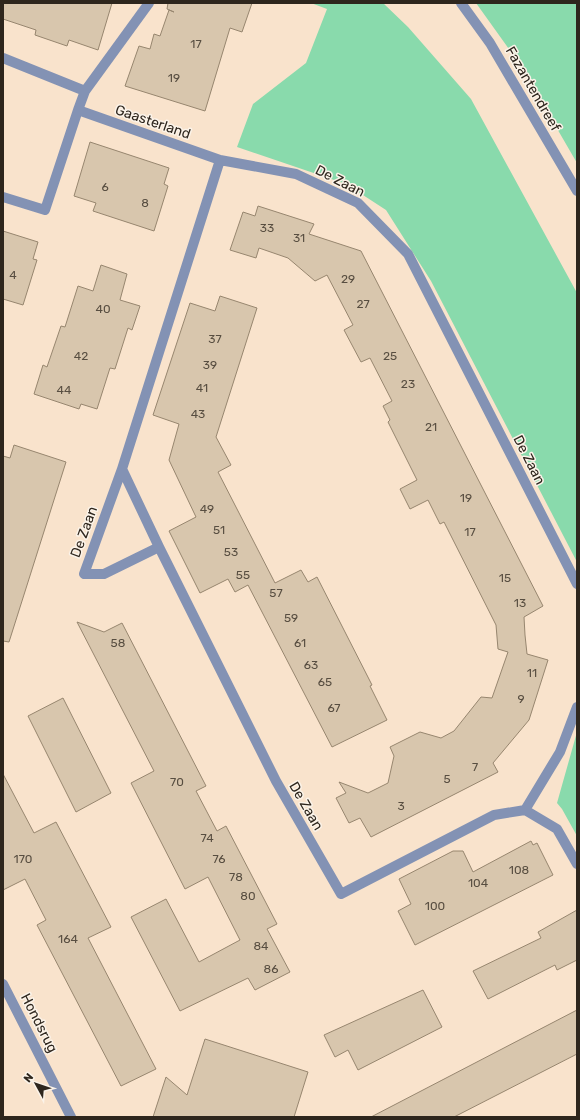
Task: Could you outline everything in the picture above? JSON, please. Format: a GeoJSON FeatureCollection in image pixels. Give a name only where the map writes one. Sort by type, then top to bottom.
{"type":"FeatureCollection","features":[{"type":"Feature","properties":{"kind":"street"},"geometry":{"type":"LineString","coordinates":[[3,197],[45,210],[86,90],[149,3]]}},
{"type":"Feature","properties":{"kind":"street","name":"Fazantendreef"},"geometry":{"type":"LineString","coordinates":[[461,3],[490,43],[577,191]]}},
{"type":"Feature","properties":{"kind":"street"},"geometry":{"type":"LineString","coordinates":[[3,58],[86,90]]}},
{"type":"Feature","properties":{"kind":"street","name":"Gaasterland"},"geometry":{"type":"LineString","coordinates":[[78,110],[220,160]]}},
{"type":"Feature","properties":{"kind":"street","name":"De Zaan"},"geometry":{"type":"LineString","coordinates":[[159,547],[104,574],[84,574],[122,469],[220,160],[296,174],[358,203],[408,254],[577,584]]}},
{"type":"Feature","properties":{"kind":"street","name":"De Zaan"},"geometry":{"type":"LineString","coordinates":[[122,469],[159,547],[276,781],[341,894],[494,815],[525,810]]}},
{"type":"Feature","properties":{"kind":"street"},"geometry":{"type":"LineString","coordinates":[[577,707],[560,752],[525,810],[557,829],[577,864]]}},
{"type":"Feature","properties":{"kind":"street","name":"Hondsrug"},"geometry":{"type":"LineString","coordinates":[[3,984],[71,1117]]}},
{"type":"Feature","properties":{"kind":"green space"},"geometry":{"type":"Polygon","coordinates":[[[311,3],[383,3],[408,27],[471,99],[577,293],[577,562],[431,281],[386,210],[346,184],[237,147],[253,104],[306,63],[327,9],[311,3]]]}},
{"type":"Feature","properties":{"kind":"green space"},"geometry":{"type":"Polygon","coordinates":[[[476,3],[577,3],[577,163],[519,63],[476,3]]]}},
{"type":"Feature","properties":{"kind":"green space"},"geometry":{"type":"Polygon","coordinates":[[[577,732],[577,836],[557,803],[577,732]]]}},
{"type":"Feature","properties":{"kind":"building"},"geometry":{"type":"Polygon","coordinates":[[[3,3],[112,3],[98,50],[69,40],[67,46],[35,35],[36,30],[3,19],[3,3]]]}},
{"type":"Feature","properties":{"kind":"building"},"geometry":{"type":"Polygon","coordinates":[[[168,3],[252,3],[242,32],[230,28],[205,111],[125,86],[139,46],[150,49],[154,34],[160,36],[169,10],[174,12],[167,9],[168,3]]]}},
{"type":"Feature","properties":{"kind":"building"},"geometry":{"type":"Polygon","coordinates":[[[90,142],[169,168],[164,184],[168,186],[154,231],[93,211],[96,203],[74,196],[90,142]]]}},
{"type":"Feature","properties":{"kind":"building"},"geometry":{"type":"Polygon","coordinates":[[[258,206],[314,224],[309,234],[361,251],[543,606],[524,617],[525,635],[527,654],[548,660],[529,720],[493,763],[498,772],[371,837],[360,818],[349,823],[336,798],[346,793],[339,782],[368,793],[388,783],[394,756],[390,747],[420,732],[441,738],[454,731],[481,697],[492,698],[508,652],[498,649],[496,625],[444,522],[440,524],[428,500],[410,509],[400,489],[417,480],[388,422],[390,420],[383,406],[392,401],[370,358],[361,362],[344,330],[353,325],[327,275],[315,281],[288,258],[259,248],[256,258],[230,250],[243,212],[255,216],[258,206]]]}},
{"type":"Feature","properties":{"kind":"building"},"geometry":{"type":"Polygon","coordinates":[[[3,231],[38,242],[33,259],[37,260],[23,305],[3,299],[3,231]]]}},
{"type":"Feature","properties":{"kind":"building"},"geometry":{"type":"Polygon","coordinates":[[[101,265],[127,274],[120,300],[140,306],[132,330],[128,328],[115,369],[110,368],[97,409],[81,404],[79,409],[34,394],[43,365],[47,367],[61,326],[65,327],[78,286],[93,291],[101,265]]]}},
{"type":"Feature","properties":{"kind":"building"},"geometry":{"type":"Polygon","coordinates":[[[220,296],[257,308],[216,437],[231,465],[218,472],[275,583],[301,570],[308,582],[317,577],[372,685],[370,686],[387,720],[332,747],[248,585],[235,592],[228,579],[200,593],[169,531],[196,517],[169,460],[179,424],[153,415],[190,303],[215,311],[220,296]]]}},
{"type":"Feature","properties":{"kind":"building"},"geometry":{"type":"Polygon","coordinates":[[[14,445],[66,462],[9,642],[3,641],[3,456],[10,458],[14,445]]]}},
{"type":"Feature","properties":{"kind":"building"},"geometry":{"type":"Polygon","coordinates":[[[77,622],[104,632],[122,623],[206,786],[196,791],[217,831],[226,826],[277,924],[267,929],[290,972],[255,990],[248,978],[180,1011],[131,917],[166,899],[199,962],[240,940],[208,877],[185,889],[131,783],[154,771],[77,622]]]}},
{"type":"Feature","properties":{"kind":"building"},"geometry":{"type":"Polygon","coordinates":[[[63,698],[111,793],[76,812],[28,716],[63,698]]]}},
{"type":"Feature","properties":{"kind":"building"},"geometry":{"type":"Polygon","coordinates":[[[3,774],[34,833],[56,822],[111,927],[88,938],[156,1069],[121,1086],[37,925],[46,920],[25,879],[3,890],[3,774]]]}},
{"type":"Feature","properties":{"kind":"building"},"geometry":{"type":"Polygon","coordinates":[[[531,841],[533,845],[537,843],[553,875],[415,945],[398,911],[411,904],[399,879],[453,851],[463,851],[473,872],[531,841]]]}},
{"type":"Feature","properties":{"kind":"building"},"geometry":{"type":"Polygon","coordinates":[[[577,910],[577,960],[557,970],[555,965],[488,999],[473,971],[541,938],[538,932],[577,910]]]}},
{"type":"Feature","properties":{"kind":"building"},"geometry":{"type":"Polygon","coordinates":[[[423,990],[442,1027],[358,1070],[348,1050],[335,1057],[324,1035],[423,990]]]}},
{"type":"Feature","properties":{"kind":"building"},"geometry":{"type":"Polygon","coordinates":[[[577,1010],[577,1054],[454,1117],[371,1117],[577,1010]]]}},
{"type":"Feature","properties":{"kind":"building"},"geometry":{"type":"Polygon","coordinates":[[[205,1039],[308,1072],[294,1117],[153,1117],[166,1077],[187,1095],[205,1039]]]}}]}
